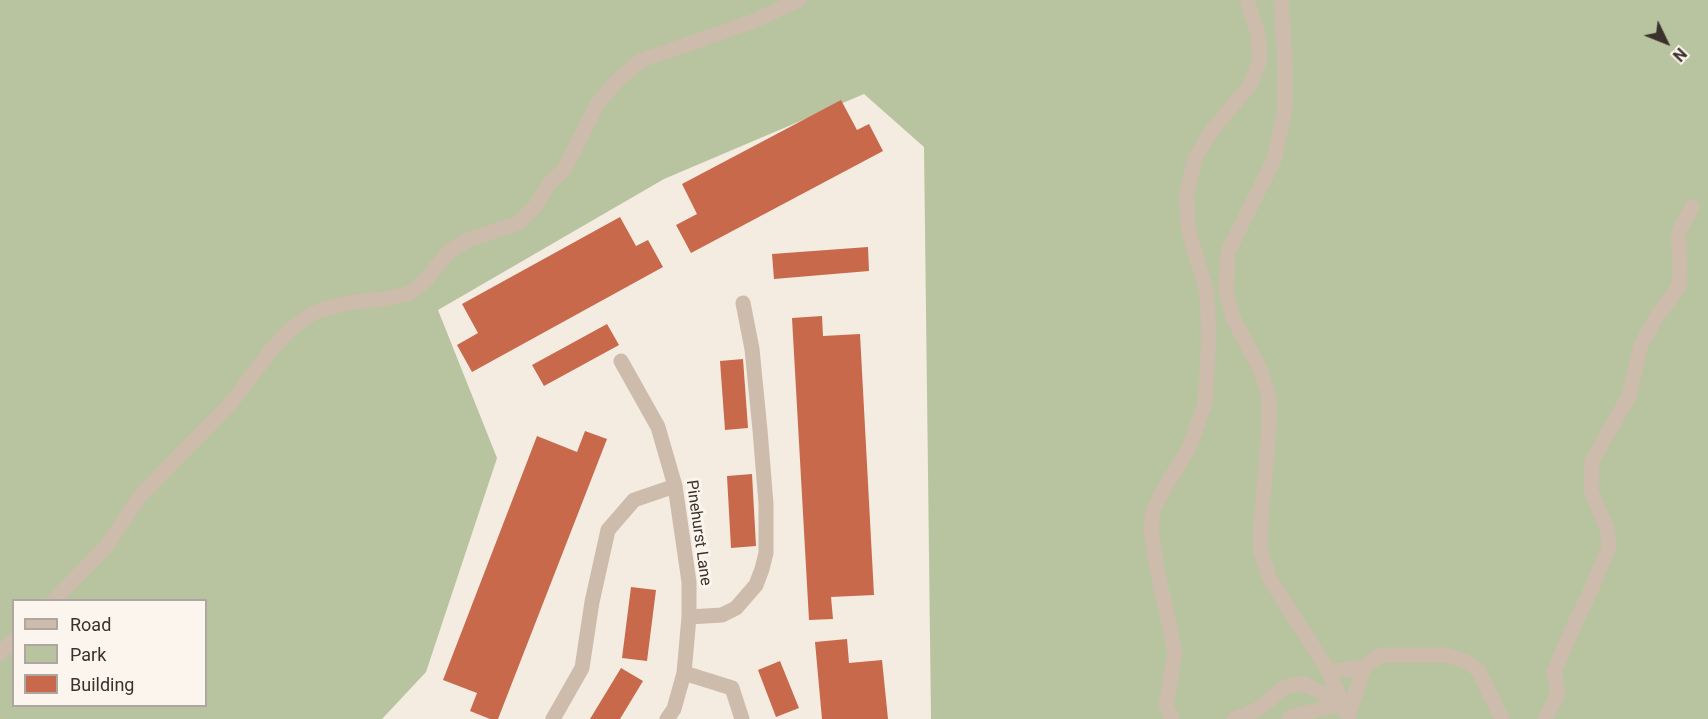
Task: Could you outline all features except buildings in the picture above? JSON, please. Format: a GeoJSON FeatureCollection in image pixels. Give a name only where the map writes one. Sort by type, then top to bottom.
{"type":"FeatureCollection","features":[{"type":"Feature","properties":{"kind":"street"},"geometry":{"type":"LineString","coordinates":[[55,599],[106,547],[140,496],[231,403],[271,350],[291,329],[311,314],[328,308],[410,293],[426,279],[448,252],[468,240],[518,223],[535,207],[549,184],[564,170],[598,102],[618,80],[640,62],[754,21],[799,0]]}},
{"type":"Feature","properties":{"kind":"street"},"geometry":{"type":"LineString","coordinates":[[1172,719],[1166,705],[1175,652],[1150,529],[1153,510],[1190,448],[1205,403],[1209,338],[1207,293],[1189,232],[1186,196],[1196,156],[1213,129],[1250,85],[1260,60],[1257,34],[1247,0]]}},
{"type":"Feature","properties":{"kind":"street"},"geometry":{"type":"LineString","coordinates":[[1281,0],[1285,108],[1274,160],[1228,252],[1226,292],[1233,318],[1260,369],[1269,397],[1260,550],[1270,579],[1329,672],[1347,712]]}},
{"type":"Feature","properties":{"kind":"street"},"geometry":{"type":"LineString","coordinates":[[1545,719],[1558,694],[1554,672],[1609,547],[1607,529],[1591,491],[1593,461],[1629,396],[1641,345],[1655,319],[1678,286],[1680,263],[1678,233],[1692,207]]}},
{"type":"Feature","properties":{"kind":"street"},"geometry":{"type":"LineString","coordinates":[[690,617],[722,615],[736,608],[756,585],[766,553],[766,504],[760,430],[752,349],[743,303]]}},
{"type":"Feature","properties":{"kind":"street","name":"Pinehurst Lane"},"geometry":{"type":"LineString","coordinates":[[621,361],[658,427],[675,486],[689,582],[690,617],[684,673],[674,709],[667,719]]}},
{"type":"Feature","properties":{"kind":"street"},"geometry":{"type":"LineString","coordinates":[[553,719],[582,668],[592,602],[608,530],[634,500],[675,486]]}},
{"type":"Feature","properties":{"kind":"street"},"geometry":{"type":"LineString","coordinates":[[0,653],[12,642]]}},
{"type":"Feature","properties":{"kind":"street"},"geometry":{"type":"LineString","coordinates":[[1329,672],[1364,667],[1380,655],[1447,655],[1467,662],[1478,670],[1502,719]]}},
{"type":"Feature","properties":{"kind":"street"},"geometry":{"type":"LineString","coordinates":[[1347,712],[1364,667]]}},
{"type":"Feature","properties":{"kind":"street"},"geometry":{"type":"LineString","coordinates":[[684,673],[732,688],[742,719]]}},
{"type":"Feature","properties":{"kind":"street"},"geometry":{"type":"LineString","coordinates":[[1234,719],[1257,710],[1285,687],[1302,683],[1347,712]]}},
{"type":"Feature","properties":{"kind":"street"},"geometry":{"type":"LineString","coordinates":[[1289,719],[1347,712]]}},
{"type":"Feature","properties":{"kind":"green space"},"geometry":{"type":"Polygon","coordinates":[[[0,0],[1708,0],[1708,719],[931,719],[924,147],[864,94],[664,179],[438,310],[497,458],[426,672],[382,719],[0,719],[0,0]]]}}]}
